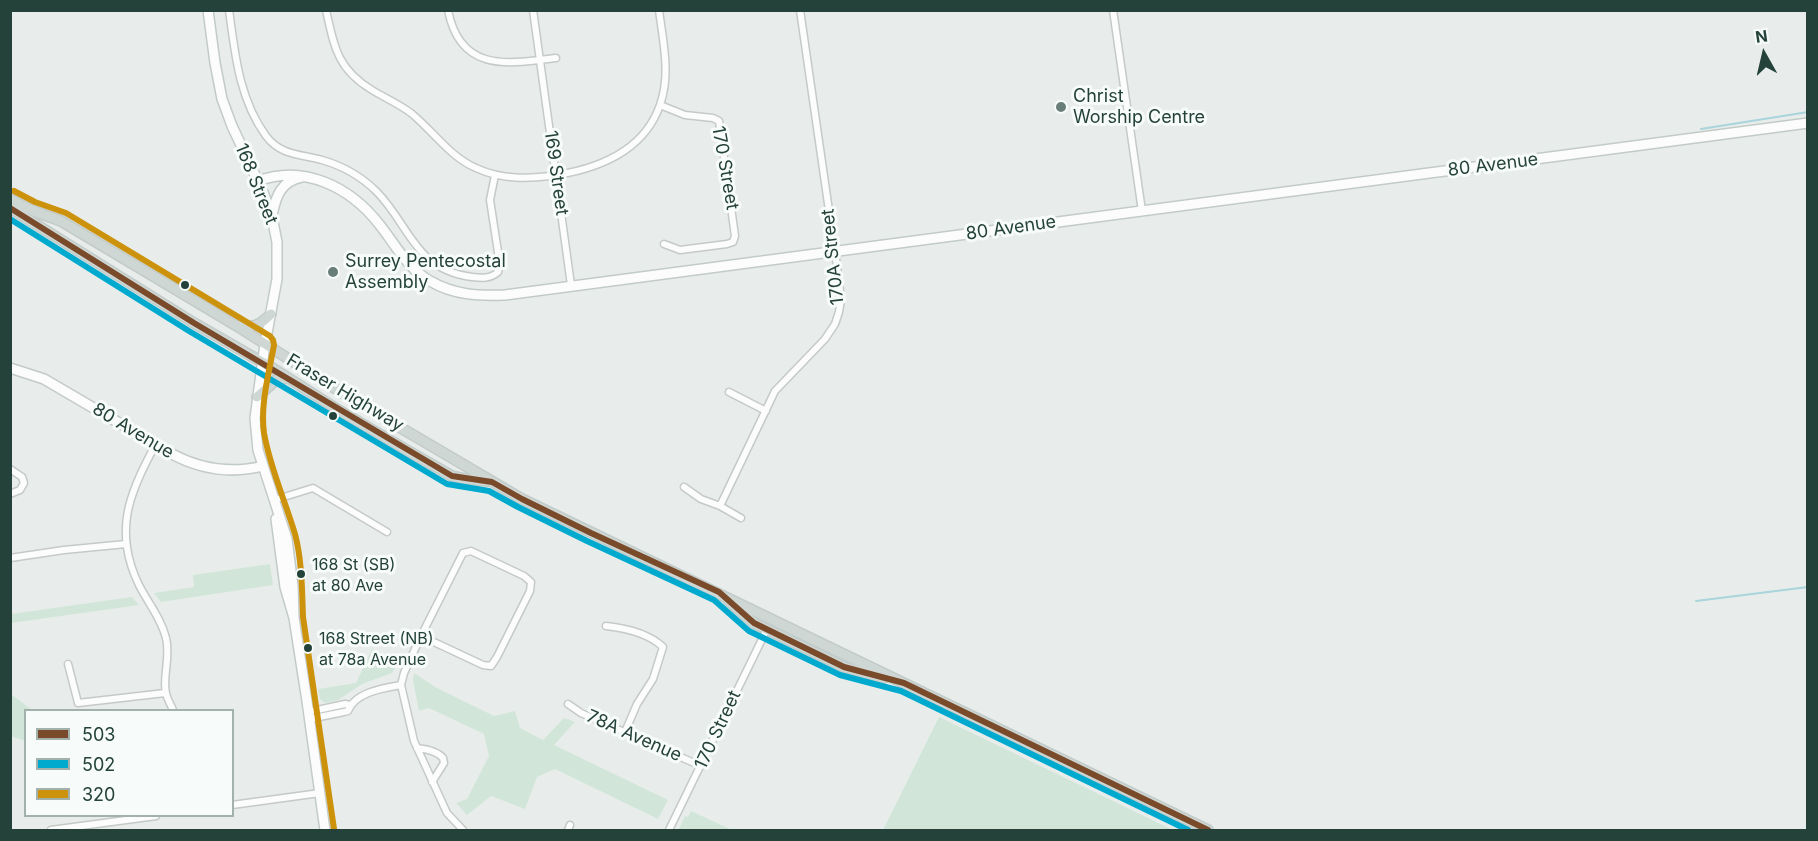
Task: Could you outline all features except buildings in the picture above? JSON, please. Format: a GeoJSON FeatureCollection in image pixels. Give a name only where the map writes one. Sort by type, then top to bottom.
{"type":"FeatureCollection","features":[{"type":"Feature","properties":{"kind":"main road","name":"168 Street"},"geometry":{"type":"LineString","coordinates":[[208,10],[222,99],[272,217],[278,255],[278,279],[262,363],[255,432],[274,501],[285,587],[294,618],[325,831]]}},
{"type":"Feature","properties":{"kind":"main road","name":"80 Avenue"},"geometry":{"type":"LineString","coordinates":[[258,181],[290,175],[332,185],[357,200],[413,267],[428,280],[462,294],[488,296],[1808,123]]}},
{"type":"Feature","properties":{"kind":"main road"},"geometry":{"type":"LineString","coordinates":[[272,217],[280,189],[295,179],[306,177]]}},
{"type":"Feature","properties":{"kind":"main road","name":"Fraser Highway"},"geometry":{"type":"LineString","coordinates":[[10,198],[31,210],[72,226],[350,398],[522,499],[1208,831]]}},
{"type":"Feature","properties":{"kind":"main road","name":"Fraser Highway"},"geometry":{"type":"LineString","coordinates":[[10,207],[194,323],[452,476],[492,482]]}},
{"type":"Feature","properties":{"kind":"main road"},"geometry":{"type":"LineString","coordinates":[[237,326],[251,328],[271,314]]}},
{"type":"Feature","properties":{"kind":"main road","name":"80 Avenue"},"geometry":{"type":"LineString","coordinates":[[10,368],[44,378],[180,459],[224,470],[252,469],[263,466]]}},
{"type":"Feature","properties":{"kind":"main road"},"geometry":{"type":"LineString","coordinates":[[257,397],[276,380],[287,378]]}},
{"type":"Feature","properties":{"kind":"main road","name":"Fraser Highway"},"geometry":{"type":"LineString","coordinates":[[718,592],[754,623],[766,629],[844,667],[904,683]]}},
{"type":"Feature","properties":{"kind":"main road"},"geometry":{"type":"LineString","coordinates":[[802,646],[835,655],[841,652]]}},
{"type":"Feature","properties":{"kind":"street"},"geometry":{"type":"LineString","coordinates":[[229,10],[236,64],[242,87],[261,129],[273,144],[283,152],[327,162],[358,176],[383,198],[425,256],[450,271],[476,278],[495,275],[499,268],[490,200],[495,175]]}},
{"type":"Feature","properties":{"kind":"street"},"geometry":{"type":"LineString","coordinates":[[326,10],[334,48],[352,74],[369,88],[412,114],[460,159],[475,168],[495,175],[517,178],[556,175],[591,168],[616,157],[636,141],[660,105],[665,81],[666,63],[659,10]]}},
{"type":"Feature","properties":{"kind":"street"},"geometry":{"type":"LineString","coordinates":[[448,10],[452,26],[459,38],[469,50],[482,58],[507,64],[556,58]]}},
{"type":"Feature","properties":{"kind":"street","name":"169 Street"},"geometry":{"type":"LineString","coordinates":[[533,10],[571,285]]}},
{"type":"Feature","properties":{"kind":"street","name":"170A Street"},"geometry":{"type":"LineString","coordinates":[[720,506],[777,388],[825,339],[837,320],[841,299],[800,10]]}},
{"type":"Feature","properties":{"kind":"street"},"geometry":{"type":"LineString","coordinates":[[1113,10],[1142,211]]}},
{"type":"Feature","properties":{"kind":"street","name":"170 Street"},"geometry":{"type":"LineString","coordinates":[[660,105],[689,116],[713,118],[719,121],[735,228],[734,241],[727,244],[680,250],[664,244]]}},
{"type":"Feature","properties":{"kind":"street"},"geometry":{"type":"LineString","coordinates":[[729,392],[766,411]]}},
{"type":"Feature","properties":{"kind":"street"},"geometry":{"type":"LineString","coordinates":[[156,444],[132,491],[127,516],[126,544],[137,582],[159,617],[166,637],[168,655],[165,693],[172,709]]}},
{"type":"Feature","properties":{"kind":"street"},"geometry":{"type":"LineString","coordinates":[[10,469],[22,477],[24,483],[20,490],[10,494]]}},
{"type":"Feature","properties":{"kind":"street"},"geometry":{"type":"LineString","coordinates":[[684,487],[701,499],[720,506],[741,518]]}},
{"type":"Feature","properties":{"kind":"street"},"geometry":{"type":"LineString","coordinates":[[274,501],[313,488],[387,532]]}},
{"type":"Feature","properties":{"kind":"street"},"geometry":{"type":"LineString","coordinates":[[10,558],[126,544]]}},
{"type":"Feature","properties":{"kind":"street"},"geometry":{"type":"LineString","coordinates":[[421,636],[483,665],[490,666],[497,657],[530,591],[531,582],[524,576],[471,551],[466,551],[461,555],[421,636],[404,673],[401,684],[414,741],[447,813],[463,831]]}},
{"type":"Feature","properties":{"kind":"street"},"geometry":{"type":"LineString","coordinates":[[606,626],[621,627],[636,632],[656,641],[663,647],[654,675],[625,732]]}},
{"type":"Feature","properties":{"kind":"street","name":"170 Street"},"geometry":{"type":"LineString","coordinates":[[669,831],[766,629]]}},
{"type":"Feature","properties":{"kind":"street"},"geometry":{"type":"LineString","coordinates":[[68,664],[78,703],[165,693]]}},
{"type":"Feature","properties":{"kind":"street"},"geometry":{"type":"LineString","coordinates":[[309,716],[345,704],[350,705],[372,692],[401,684]]}},
{"type":"Feature","properties":{"kind":"street","name":"78A Avenue"},"geometry":{"type":"LineString","coordinates":[[568,704],[581,713],[701,766]]}},
{"type":"Feature","properties":{"kind":"street"},"geometry":{"type":"LineString","coordinates":[[417,748],[429,750],[443,758],[444,763],[432,782]]}},
{"type":"Feature","properties":{"kind":"street"},"geometry":{"type":"LineString","coordinates":[[234,805],[320,793]]}},
{"type":"Feature","properties":{"kind":"street"},"geometry":{"type":"LineString","coordinates":[[51,831],[149,817]]}},
{"type":"Feature","properties":{"kind":"green space"},"geometry":{"type":"Polygon","coordinates":[[[270,564],[273,585],[161,602],[154,593],[194,587],[193,575],[270,564]]]}},
{"type":"Feature","properties":{"kind":"green space"},"geometry":{"type":"Polygon","coordinates":[[[132,597],[139,605],[11,623],[11,614],[132,597]]]}},
{"type":"Feature","properties":{"kind":"green space"},"geometry":{"type":"Polygon","coordinates":[[[372,649],[399,661],[392,673],[362,684],[338,700],[325,703],[320,699],[318,689],[356,683],[372,649]]]}},
{"type":"Feature","properties":{"kind":"green space"},"geometry":{"type":"Polygon","coordinates":[[[414,673],[437,688],[494,716],[515,711],[520,728],[543,740],[564,718],[575,722],[554,745],[668,800],[658,819],[555,769],[537,777],[525,809],[491,796],[467,815],[456,803],[467,799],[489,756],[484,734],[429,708],[419,711],[413,680],[414,673]]]}},
{"type":"Feature","properties":{"kind":"green space"},"geometry":{"type":"Polygon","coordinates":[[[11,694],[31,709],[24,709],[24,741],[11,736],[11,694]]]}},
{"type":"Feature","properties":{"kind":"green space"},"geometry":{"type":"Polygon","coordinates":[[[939,717],[1173,830],[883,830],[939,717]]]}},
{"type":"Feature","properties":{"kind":"green space"},"geometry":{"type":"Polygon","coordinates":[[[691,811],[732,830],[679,829],[685,816],[688,817],[691,811]]]}},
{"type":"Feature","properties":{"kind":"waterway"},"geometry":{"type":"LineString","coordinates":[[1701,129],[1808,112]]}},
{"type":"Feature","properties":{"kind":"waterway"},"geometry":{"type":"LineString","coordinates":[[1696,601],[1808,587]]}},
{"type":"Feature","properties":{"kind":"transit line","name":"320"},"geometry":{"type":"LineString","coordinates":[[14,191],[35,202],[66,213],[270,336],[273,340],[264,400],[264,433],[299,554],[303,617],[334,829]]}},
{"type":"Feature","properties":{"kind":"transit line","name":"503"},"geometry":{"type":"LineString","coordinates":[[10,208],[194,323],[452,476],[492,482],[591,533],[719,592],[754,623],[844,667],[904,683],[1208,830]]}},
{"type":"Feature","properties":{"kind":"transit line","name":"502"},"geometry":{"type":"LineString","coordinates":[[10,219],[189,331],[447,484],[489,491],[587,541],[714,600],[749,631],[840,675],[901,691],[1188,830]]}},
{"type":"Feature","properties":{"kind":"place","name":"Christ Worship Centre"},"geometry":{"type":"Point","coordinates":[1061,107]}},
{"type":"Feature","properties":{"kind":"place","name":"Surrey Pentecostal Assembly"},"geometry":{"type":"Point","coordinates":[333,272]}},
{"type":"Feature","properties":{"kind":"place","name":"168 St (SB) at 80 Ave"},"geometry":{"type":"Point","coordinates":[301,574]}},
{"type":"Feature","properties":{"kind":"place","name":"168 Street (NB) at 78a Avenue"},"geometry":{"type":"Point","coordinates":[308,648]}}]}
